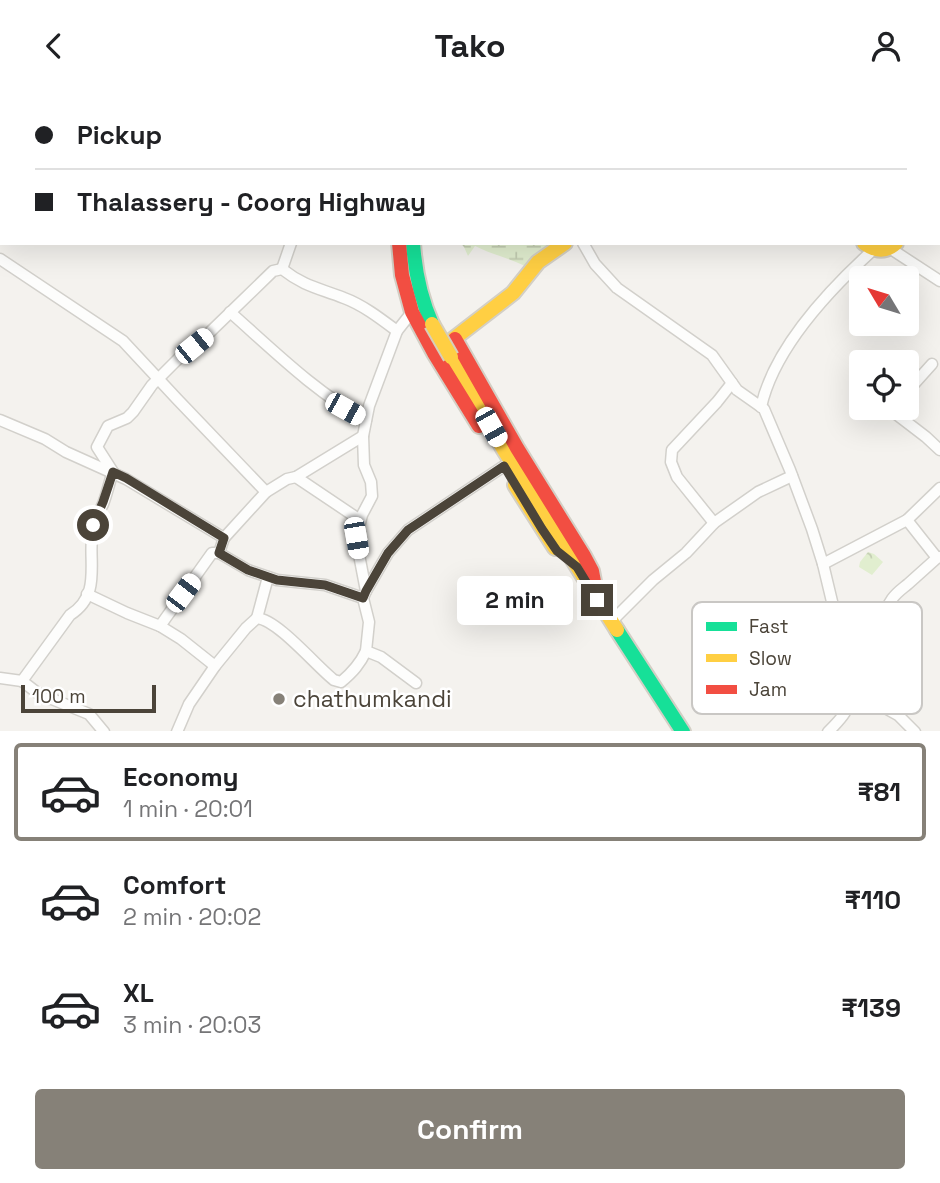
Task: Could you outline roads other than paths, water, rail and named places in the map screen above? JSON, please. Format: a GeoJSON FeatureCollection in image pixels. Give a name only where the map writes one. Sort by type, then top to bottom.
{"type":"FeatureCollection","features":[{"type":"Feature","properties":{"kind":"main road"},"geometry":{"type":"LineString","coordinates":[[399,245],[402,275],[412,312],[434,353],[528,508],[557,551],[577,567]]}},
{"type":"Feature","properties":{"kind":"main road"},"geometry":{"type":"LineString","coordinates":[[413,245],[419,296],[432,324],[504,450],[611,622],[683,731]]}},
{"type":"Feature","properties":{"kind":"main road"},"geometry":{"type":"LineString","coordinates":[[434,353],[513,293],[538,262],[562,245]]}},
{"type":"Feature","properties":{"kind":"main road"},"geometry":{"type":"LineString","coordinates":[[869,246],[882,250],[893,246]]}},
{"type":"Feature","properties":{"kind":"main road"},"geometry":{"type":"LineString","coordinates":[[455,339],[517,448],[584,556],[592,571],[597,600]]}},
{"type":"Feature","properties":{"kind":"street"},"geometry":{"type":"LineString","coordinates":[[282,269],[290,245]]}},
{"type":"Feature","properties":{"kind":"street"},"geometry":{"type":"LineString","coordinates":[[584,245],[595,264],[617,288],[712,355],[737,390],[764,409],[792,476],[823,564],[832,602]]}},
{"type":"Feature","properties":{"kind":"street"},"geometry":{"type":"LineString","coordinates":[[761,407],[765,389],[790,341],[869,246]]}},
{"type":"Feature","properties":{"kind":"street"},"geometry":{"type":"LineString","coordinates":[[893,246],[940,281]]}},
{"type":"Feature","properties":{"kind":"street"},"geometry":{"type":"LineString","coordinates":[[0,259],[123,341],[266,492]]}},
{"type":"Feature","properties":{"kind":"street"},"geometry":{"type":"LineString","coordinates":[[113,472],[97,447],[108,426],[127,418],[152,385],[273,271],[282,269],[306,285],[345,298],[397,331]]}},
{"type":"Feature","properties":{"kind":"street"},"geometry":{"type":"LineString","coordinates":[[230,312],[314,385],[345,409],[366,420]]}},
{"type":"Feature","properties":{"kind":"street"},"geometry":{"type":"LineString","coordinates":[[257,618],[269,621],[334,680],[341,681],[360,664],[366,650],[369,622],[356,538],[360,520],[372,496],[371,482],[364,465],[363,436],[369,406],[397,331],[412,312]]}},
{"type":"Feature","properties":{"kind":"street"},"geometry":{"type":"LineString","coordinates":[[919,378],[932,364]]}},
{"type":"Feature","properties":{"kind":"street"},"geometry":{"type":"LineString","coordinates":[[714,523],[677,477],[671,462],[672,450],[732,383]]}},
{"type":"Feature","properties":{"kind":"street"},"geometry":{"type":"LineString","coordinates":[[0,420],[126,478],[224,538]]}},
{"type":"Feature","properties":{"kind":"street"},"geometry":{"type":"LineString","coordinates":[[904,420],[940,450]]}},
{"type":"Feature","properties":{"kind":"street"},"geometry":{"type":"LineString","coordinates":[[219,553],[224,538],[266,492],[363,436]]}},
{"type":"Feature","properties":{"kind":"street"},"geometry":{"type":"LineString","coordinates":[[365,595],[388,553],[408,530],[504,466]]}},
{"type":"Feature","properties":{"kind":"street"},"geometry":{"type":"LineString","coordinates":[[22,681],[70,615],[79,609],[89,590],[93,525],[113,472]]}},
{"type":"Feature","properties":{"kind":"street"},"geometry":{"type":"LineString","coordinates":[[611,622],[653,580],[686,553],[714,523],[758,492],[792,476]]}},
{"type":"Feature","properties":{"kind":"street"},"geometry":{"type":"LineString","coordinates":[[296,477],[360,520]]}},
{"type":"Feature","properties":{"kind":"street"},"geometry":{"type":"LineString","coordinates":[[823,564],[907,520],[940,488]]}},
{"type":"Feature","properties":{"kind":"street"},"geometry":{"type":"LineString","coordinates":[[891,602],[899,590],[939,557],[907,520]]}},
{"type":"Feature","properties":{"kind":"street"},"geometry":{"type":"LineString","coordinates":[[160,626],[212,553],[219,553],[248,570],[277,580],[325,585],[365,595]]}},
{"type":"Feature","properties":{"kind":"street"},"geometry":{"type":"LineString","coordinates":[[177,731],[188,704],[215,666],[257,618],[268,577]]}},
{"type":"Feature","properties":{"kind":"street"},"geometry":{"type":"LineString","coordinates":[[87,594],[160,626],[215,666]]}},
{"type":"Feature","properties":{"kind":"street"},"geometry":{"type":"LineString","coordinates":[[366,650],[381,657],[416,683]]}},
{"type":"Feature","properties":{"kind":"street"},"geometry":{"type":"LineString","coordinates":[[0,678],[22,681],[44,698],[89,714],[104,731]]}},
{"type":"Feature","properties":{"kind":"street"},"geometry":{"type":"LineString","coordinates":[[828,731],[844,714]]}},
{"type":"Feature","properties":{"kind":"street"},"geometry":{"type":"LineString","coordinates":[[896,714],[915,731]]}},
{"type":"Feature","properties":{"kind":"place","name":"chathumkandi"},"geometry":{"type":"Point","coordinates":[279,699]}}]}
